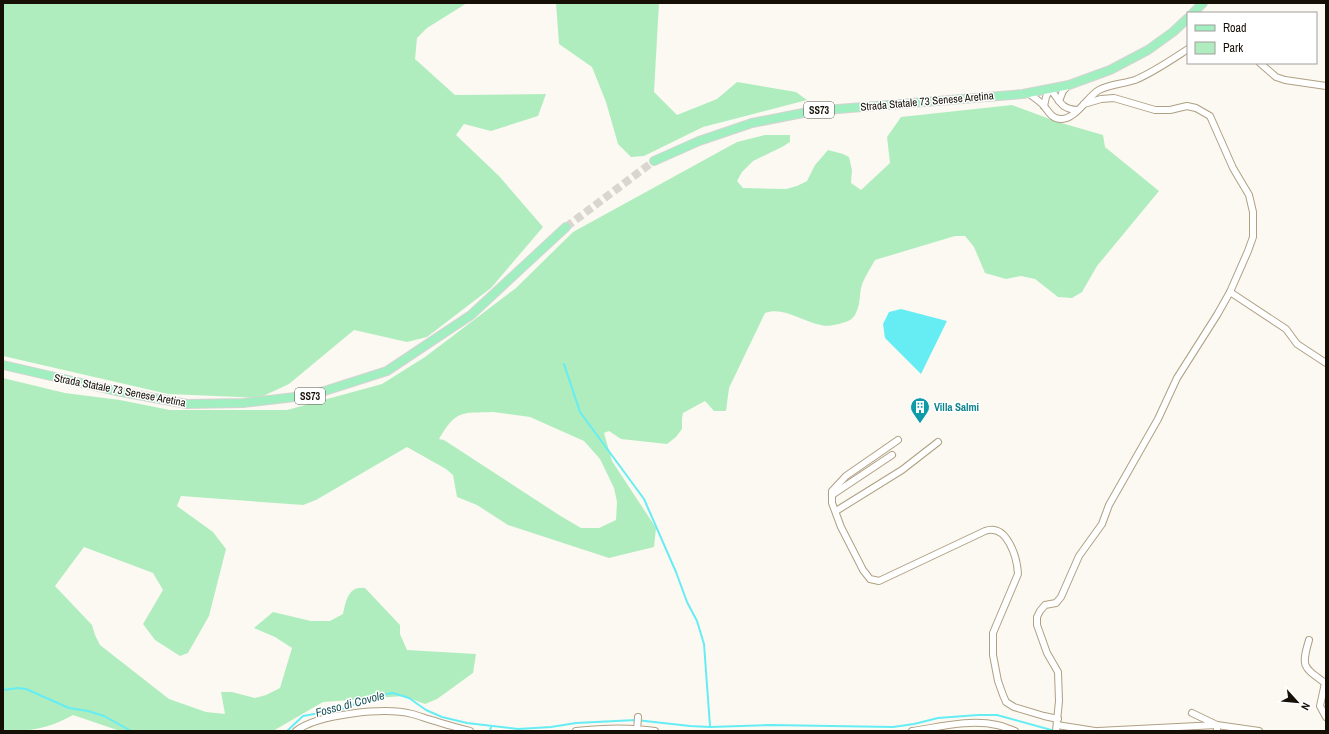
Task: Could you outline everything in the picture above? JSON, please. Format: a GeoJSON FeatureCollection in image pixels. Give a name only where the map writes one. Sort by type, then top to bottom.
{"type":"FeatureCollection","features":[{"type":"Feature","properties":{"kind":"main road"},"geometry":{"type":"LineString","coordinates":[[1194,12],[1203,3]]}},
{"type":"Feature","properties":{"kind":"main road","name":"Strada Statale 73 Senese Aretina"},"geometry":{"type":"LineString","coordinates":[[654,161],[699,140],[752,123],[813,111],[1028,92],[1069,85],[1110,70],[1148,50],[1173,32],[1187,19]]}},
{"type":"Feature","properties":{"kind":"main road","name":"Strada Statale 73 Senese Aretina"},"geometry":{"type":"LineString","coordinates":[[3,365],[116,391],[187,404],[243,403],[312,396],[387,371],[471,315],[566,227]]}},
{"type":"Feature","properties":{"kind":"street"},"geometry":{"type":"LineString","coordinates":[[1028,92],[1054,117],[1060,119],[1065,118],[1071,116],[1100,89],[1134,80],[1153,71],[1187,50]]}},
{"type":"Feature","properties":{"kind":"street"},"geometry":{"type":"LineString","coordinates":[[1261,64],[1276,77],[1285,80],[1326,86]]}},
{"type":"Feature","properties":{"kind":"street"},"geometry":{"type":"LineString","coordinates":[[1059,101],[1063,91],[1069,85]]}},
{"type":"Feature","properties":{"kind":"street"},"geometry":{"type":"LineString","coordinates":[[1044,106],[1050,89],[1064,107],[1077,110]]}},
{"type":"Feature","properties":{"kind":"street"},"geometry":{"type":"LineString","coordinates":[[1057,726],[1059,701],[1058,672],[1047,653],[1037,617],[1040,611],[1046,606],[1056,603],[1061,597],[1080,556],[1102,524],[1109,505],[1158,419],[1177,378],[1230,292],[1253,237],[1253,212],[1249,195],[1233,168],[1210,116],[1196,108],[1187,106],[1170,110],[1155,110],[1114,98],[1101,99],[1084,104]]}},
{"type":"Feature","properties":{"kind":"street"},"geometry":{"type":"LineString","coordinates":[[1230,292],[1286,329],[1297,344],[1326,363]]}},
{"type":"Feature","properties":{"kind":"street"},"geometry":{"type":"LineString","coordinates":[[898,440],[846,476],[832,491],[832,503],[841,527],[863,570],[870,579],[879,581],[990,529],[998,531],[1004,536],[1011,545],[1018,566],[1018,574],[993,633],[993,655],[998,681],[1006,702],[1014,707],[1044,716],[1057,726],[1096,731],[1217,728],[1259,731]]}},
{"type":"Feature","properties":{"kind":"street"},"geometry":{"type":"LineString","coordinates":[[836,511],[902,470],[938,442]]}},
{"type":"Feature","properties":{"kind":"street"},"geometry":{"type":"LineString","coordinates":[[832,495],[892,455]]}},
{"type":"Feature","properties":{"kind":"street"},"geometry":{"type":"LineString","coordinates":[[1309,640],[1305,658],[1305,666],[1309,671],[1325,683],[1320,706],[1326,717]]}},
{"type":"Feature","properties":{"kind":"street"},"geometry":{"type":"LineString","coordinates":[[296,731],[304,725],[348,713],[398,711],[470,731]]}},
{"type":"Feature","properties":{"kind":"street"},"geometry":{"type":"LineString","coordinates":[[1192,713],[1217,728]]}},
{"type":"Feature","properties":{"kind":"street"},"geometry":{"type":"LineString","coordinates":[[912,731],[962,724],[982,723],[998,725],[1015,731]]}},
{"type":"Feature","properties":{"kind":"street"},"geometry":{"type":"LineString","coordinates":[[576,731],[637,725],[656,731]]}},
{"type":"Feature","properties":{"kind":"green space"},"geometry":{"type":"Polygon","coordinates":[[[3,3],[467,3],[427,28],[417,38],[415,59],[455,95],[546,94],[538,116],[491,131],[464,124],[456,135],[499,176],[543,227],[491,288],[427,337],[407,342],[354,330],[289,384],[259,398],[168,394],[3,356],[3,3]]]}},
{"type":"Feature","properties":{"kind":"green space"},"geometry":{"type":"Polygon","coordinates":[[[556,3],[659,3],[654,92],[677,115],[717,99],[737,82],[796,92],[807,100],[703,127],[644,156],[631,157],[618,144],[606,102],[592,67],[559,44],[556,3]]]}},
{"type":"Feature","properties":{"kind":"green space"},"geometry":{"type":"Polygon","coordinates":[[[1012,105],[1058,122],[1103,135],[1105,147],[1159,191],[1097,266],[1082,292],[1072,298],[1058,297],[1035,279],[1021,276],[1006,279],[985,273],[974,247],[965,236],[955,236],[875,260],[863,282],[855,315],[852,319],[846,322],[826,326],[786,313],[772,311],[765,313],[729,388],[726,411],[714,411],[705,401],[683,413],[682,429],[676,437],[667,444],[621,439],[609,431],[604,433],[612,461],[656,528],[654,547],[609,558],[508,525],[477,505],[457,497],[453,475],[446,469],[407,447],[316,500],[303,505],[181,496],[177,506],[213,532],[226,549],[209,616],[188,653],[180,656],[155,640],[143,624],[163,590],[153,573],[84,547],[55,586],[92,625],[100,645],[169,699],[206,712],[225,714],[221,692],[232,692],[255,698],[266,695],[280,688],[292,648],[275,637],[254,628],[273,612],[311,621],[330,621],[343,614],[351,592],[355,589],[365,588],[400,625],[400,634],[407,650],[476,654],[473,673],[437,699],[425,704],[403,696],[323,702],[273,731],[120,731],[73,715],[39,728],[3,731],[3,378],[65,393],[120,400],[170,410],[287,410],[382,384],[425,357],[516,288],[573,232],[737,142],[765,135],[790,135],[790,142],[753,161],[742,172],[737,181],[743,188],[786,189],[797,186],[807,181],[815,165],[828,150],[849,157],[852,170],[851,183],[861,190],[890,163],[887,137],[901,117],[1012,105]],[[493,412],[466,413],[455,418],[439,439],[444,440],[581,528],[599,528],[616,520],[617,502],[614,488],[600,459],[584,441],[530,417],[493,412]]]}},
{"type":"Feature","properties":{"kind":"water"},"geometry":{"type":"Polygon","coordinates":[[[901,309],[947,321],[921,374],[885,338],[883,324],[889,312],[901,309]]]}},
{"type":"Feature","properties":{"kind":"waterway"},"geometry":{"type":"LineString","coordinates":[[564,364],[580,412],[644,499],[676,572],[687,602],[697,621],[704,644],[710,726]]}},
{"type":"Feature","properties":{"kind":"waterway","name":"Fosso di Covole"},"geometry":{"type":"LineString","coordinates":[[3,690],[18,688],[26,689],[69,708],[88,711],[104,716],[131,731]]}},
{"type":"Feature","properties":{"kind":"waterway","name":"Fosso di Covole"},"geometry":{"type":"LineString","coordinates":[[287,731],[303,716],[342,709],[375,696],[393,693],[409,698],[426,710],[442,717],[467,723],[518,729],[551,727],[576,723],[636,720],[710,727],[770,725],[893,727],[938,718],[997,715],[1055,731]]}},
{"type":"Feature","properties":{"kind":"waterway","name":"Fosso di Covole"},"geometry":{"type":"LineString","coordinates":[[490,731],[491,727]]}},
{"type":"Feature","properties":{"kind":"tunnel"},"geometry":{"type":"LineString","coordinates":[[566,227],[654,161]]}},
{"type":"Feature","properties":{"kind":"place","name":"Villa Salmi"},"geometry":{"type":"Point","coordinates":[920,424]}}]}
